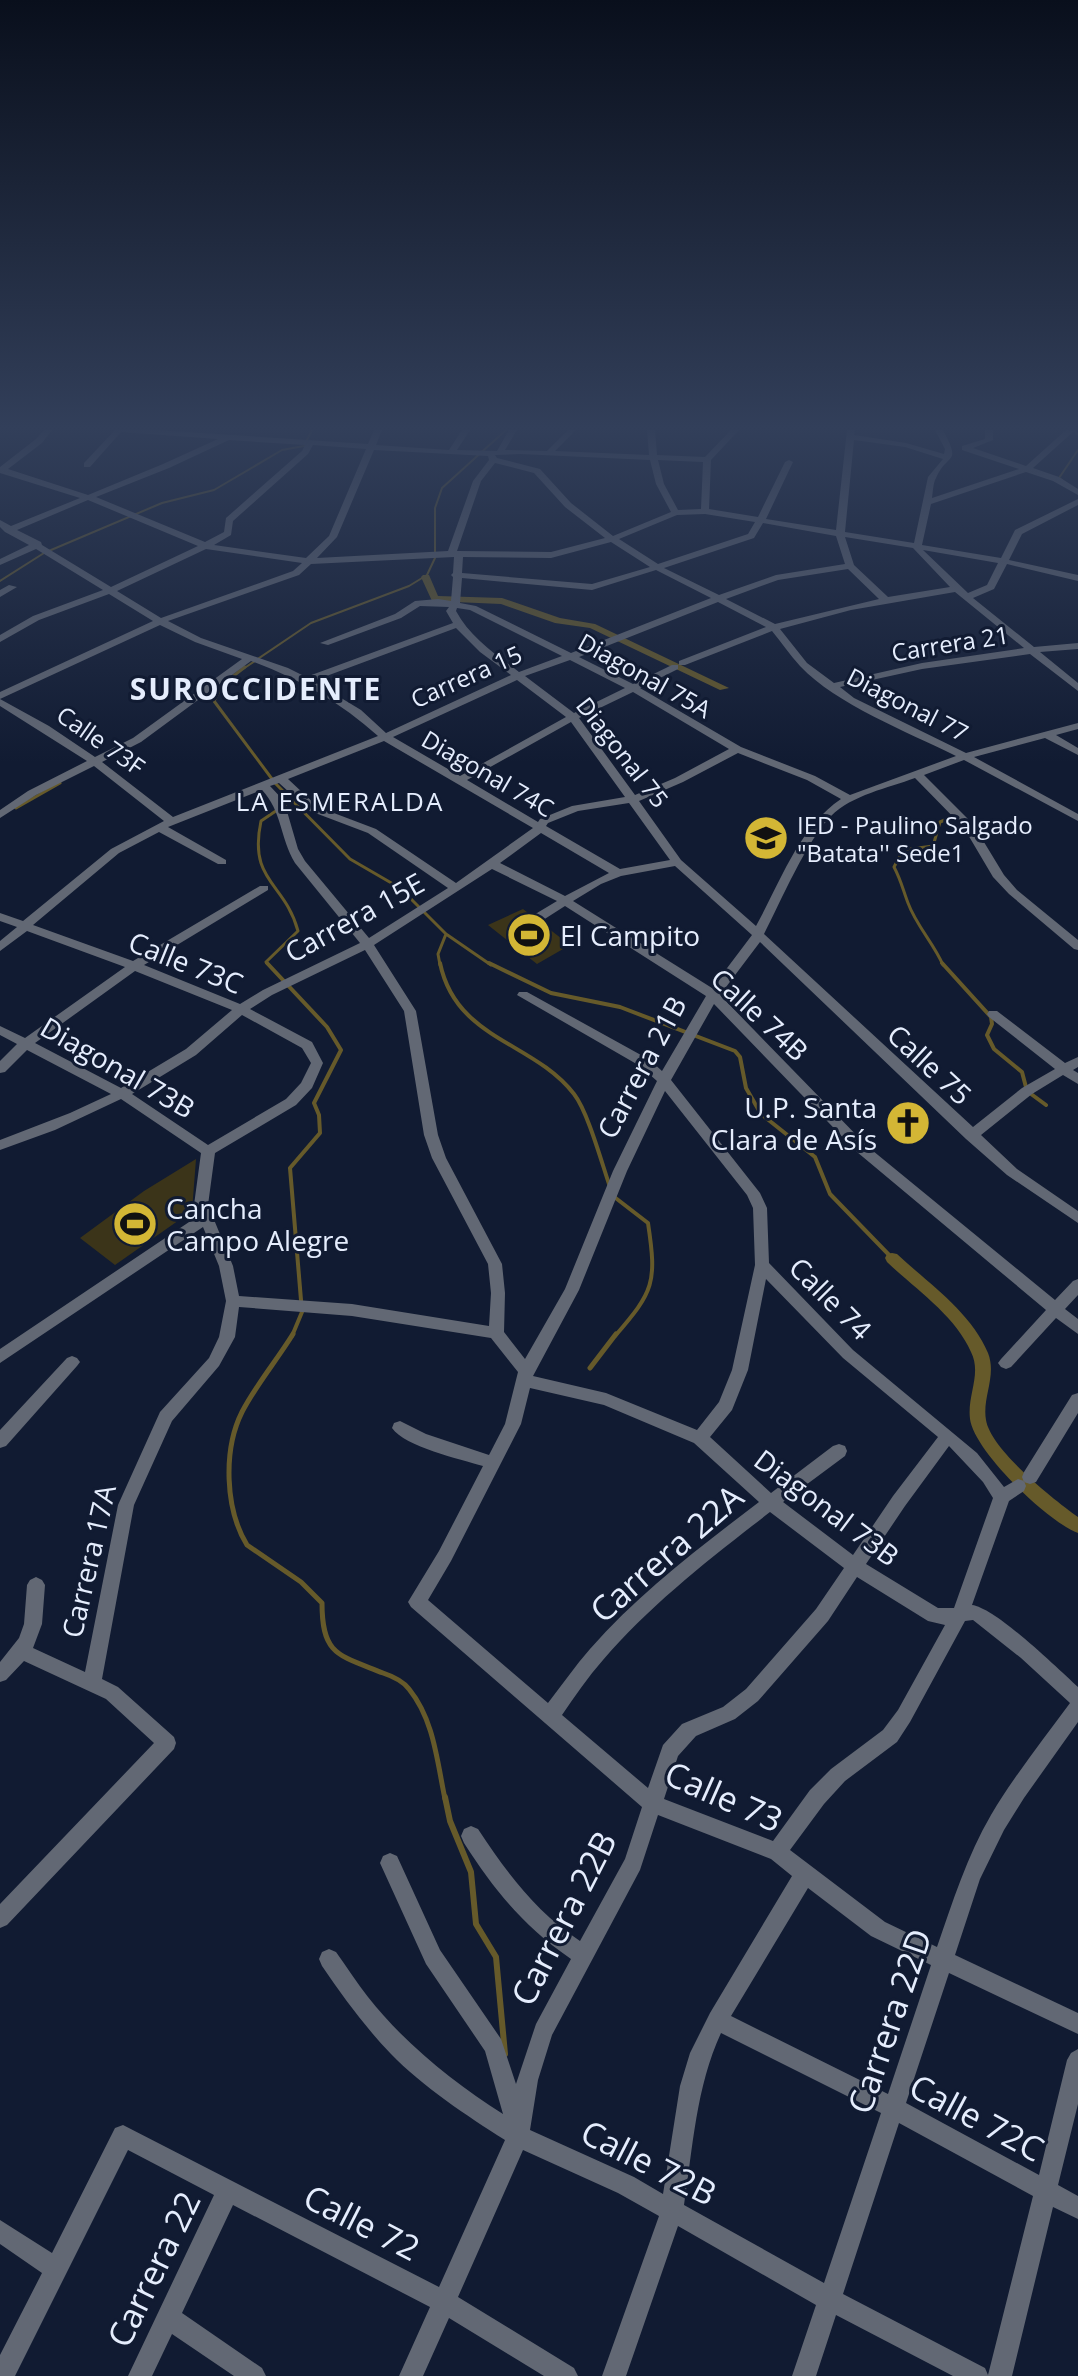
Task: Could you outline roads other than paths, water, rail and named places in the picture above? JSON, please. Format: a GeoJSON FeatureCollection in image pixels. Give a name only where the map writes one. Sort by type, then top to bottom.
{"type":"FeatureCollection","features":[{"type":"Feature","properties":{"kind":"street","name":"Diagonal 74C"},"geometry":{"type":"LineString","coordinates":[[33,541],[160,621],[198,640],[285,670],[305,681],[357,712],[385,737],[462,779],[618,873]]}},
{"type":"Feature","properties":{"kind":"street"},"geometry":{"type":"LineString","coordinates":[[194,541],[206,546],[309,561],[446,554],[551,555],[605,541]]}},
{"type":"Feature","properties":{"kind":"street"},"geometry":{"type":"LineString","coordinates":[[0,639],[36,618],[109,591],[215,541]]}},
{"type":"Feature","properties":{"kind":"street"},"geometry":{"type":"LineString","coordinates":[[0,696],[160,621],[279,581],[309,561],[329,541]]}},
{"type":"Feature","properties":{"kind":"street"},"geometry":{"type":"LineString","coordinates":[[305,681],[458,624],[451,611],[455,602],[455,575],[446,554],[452,541]]}},
{"type":"Feature","properties":{"kind":"street","name":"Diagonal 77"},"geometry":{"type":"LineString","coordinates":[[615,541],[658,568],[774,627],[804,665],[830,687],[1078,818]]}},
{"type":"Feature","properties":{"kind":"street"},"geometry":{"type":"LineString","coordinates":[[455,575],[592,587],[738,541]]}},
{"type":"Feature","properties":{"kind":"street"},"geometry":{"type":"LineString","coordinates":[[842,541],[850,566],[885,599]]}},
{"type":"Feature","properties":{"kind":"street"},"geometry":{"type":"LineString","coordinates":[[872,541],[1003,561],[1078,578]]}},
{"type":"Feature","properties":{"kind":"street"},"geometry":{"type":"LineString","coordinates":[[917,549],[919,541]]}},
{"type":"Feature","properties":{"kind":"street"},"geometry":{"type":"LineString","coordinates":[[970,596],[991,587],[1013,541]]}},
{"type":"Feature","properties":{"kind":"street"},"geometry":{"type":"LineString","coordinates":[[0,562],[38,544]]}},
{"type":"Feature","properties":{"kind":"street"},"geometry":{"type":"LineString","coordinates":[[917,549],[957,589],[970,596],[1078,688]]}},
{"type":"Feature","properties":{"kind":"street","name":"Carrera 15"},"geometry":{"type":"LineString","coordinates":[[0,947],[115,851],[159,827],[385,737],[519,675],[571,658],[720,598],[776,578],[850,566]]}},
{"type":"Feature","properties":{"kind":"street"},"geometry":{"type":"LineString","coordinates":[[0,594],[12,587]]}},
{"type":"Feature","properties":{"kind":"street"},"geometry":{"type":"LineString","coordinates":[[462,779],[632,687],[774,627],[831,609],[957,589]]}},
{"type":"Feature","properties":{"kind":"street","name":"Diagonal 75A"},"geometry":{"type":"LineString","coordinates":[[325,643],[398,616],[418,603],[455,602],[493,616],[632,687],[737,749],[811,778],[849,799]]}},
{"type":"Feature","properties":{"kind":"street","name":"Diagonal 75"},"geometry":{"type":"LineString","coordinates":[[458,624],[483,650],[573,717],[635,799],[677,862],[758,934]]}},
{"type":"Feature","properties":{"kind":"street","name":"Carrera 21"},"geometry":{"type":"LineString","coordinates":[[830,687],[866,677],[1032,649],[1078,646]]}},
{"type":"Feature","properties":{"kind":"street"},"geometry":{"type":"LineString","coordinates":[[0,815],[32,793],[97,764],[137,740],[252,660]]}},
{"type":"Feature","properties":{"kind":"street","name":"Calle 73F"},"geometry":{"type":"LineString","coordinates":[[0,702],[51,730],[172,822]]}},
{"type":"Feature","properties":{"kind":"street","name":"Carrera 21B"},"geometry":{"type":"LineString","coordinates":[[417,1602],[445,1556],[513,1424],[525,1375],[572,1290],[620,1171],[664,1080],[713,995],[758,934],[809,838],[828,813],[849,799],[965,756],[1078,726]]}},
{"type":"Feature","properties":{"kind":"street"},"geometry":{"type":"LineString","coordinates":[[1046,734],[1078,752]]}},
{"type":"Feature","properties":{"kind":"street","name":"Carrera 15E"},"geometry":{"type":"LineString","coordinates":[[0,1145],[47,1129],[124,1095],[195,1050],[240,1009],[367,943],[492,864],[535,834],[544,821],[576,808],[635,799],[737,749]]}},
{"type":"Feature","properties":{"kind":"street"},"geometry":{"type":"LineString","coordinates":[[916,773],[969,826],[999,877],[1013,892],[1078,946]]}},
{"type":"Feature","properties":{"kind":"street"},"geometry":{"type":"LineString","coordinates":[[281,780],[314,809],[372,831],[455,887]]}},
{"type":"Feature","properties":{"kind":"street"},"geometry":{"type":"LineString","coordinates":[[265,786],[281,807],[292,849],[310,876],[367,943],[410,1011],[431,1135],[439,1158],[495,1264],[498,1293],[496,1333],[525,1375]]}},
{"type":"Feature","properties":{"kind":"street"},"geometry":{"type":"LineString","coordinates":[[159,827],[222,862]]}},
{"type":"Feature","properties":{"kind":"street"},"geometry":{"type":"LineString","coordinates":[[536,919],[618,873],[677,862]]}},
{"type":"Feature","properties":{"kind":"street","name":"Calle 74B"},"geometry":{"type":"LineString","coordinates":[[492,864],[565,901],[713,995],[862,1149],[1078,1328]]}},
{"type":"Feature","properties":{"kind":"street"},"geometry":{"type":"LineString","coordinates":[[0,1069],[26,1043],[134,966],[264,888]]}},
{"type":"Feature","properties":{"kind":"street","name":"Calle 73C"},"geometry":{"type":"LineString","coordinates":[[0,917],[240,1009],[307,1045],[317,1063],[307,1085],[291,1102],[208,1151]]}},
{"type":"Feature","properties":{"kind":"street","name":"Calle 75"},"geometry":{"type":"LineString","coordinates":[[758,934],[971,1136],[1012,1172],[1078,1218]]}},
{"type":"Feature","properties":{"kind":"street","name":"Calle 74"},"geometry":{"type":"LineString","coordinates":[[523,995],[645,1063],[664,1080],[753,1193],[760,1208],[762,1265],[849,1354],[967,1454],[995,1484],[1002,1497]]}},
{"type":"Feature","properties":{"kind":"street"},"geometry":{"type":"LineString","coordinates":[[993,1014],[1078,1080]]}},
{"type":"Feature","properties":{"kind":"street","name":"Diagonal 73B"},"geometry":{"type":"LineString","coordinates":[[0,1030],[124,1095],[208,1151]]}},
{"type":"Feature","properties":{"kind":"street"},"geometry":{"type":"LineString","coordinates":[[971,1136],[1061,1069],[1078,1061]]}},
{"type":"Feature","properties":{"kind":"street","name":"Carrera 17A"},"geometry":{"type":"LineString","coordinates":[[92,1682],[126,1505],[166,1417],[214,1362],[227,1337],[233,1301],[226,1266],[201,1205],[208,1151]]}},
{"type":"Feature","properties":{"kind":"street"},"geometry":{"type":"LineString","coordinates":[[0,1357],[205,1218]]}},
{"type":"Feature","properties":{"kind":"street"},"geometry":{"type":"LineString","coordinates":[[700,1438],[726,1405],[740,1370],[762,1265]]}},
{"type":"Feature","properties":{"kind":"street"},"geometry":{"type":"LineString","coordinates":[[1006,1363],[1078,1285]]}},
{"type":"Feature","properties":{"kind":"street"},"geometry":{"type":"LineString","coordinates":[[233,1301],[310,1306],[419,1319],[455,1328],[470,1327],[496,1333]]}},
{"type":"Feature","properties":{"kind":"street"},"geometry":{"type":"LineString","coordinates":[[0,1441],[72,1362]]}},
{"type":"Feature","properties":{"kind":"street","name":"Diagonal 73B"},"geometry":{"type":"LineString","coordinates":[[525,1375],[606,1399],[700,1438],[771,1503],[854,1566],[941,1618],[970,1612],[986,1619],[1078,1699]]}},
{"type":"Feature","properties":{"kind":"street"},"geometry":{"type":"LineString","coordinates":[[777,1852],[804,1812],[828,1785],[890,1736],[960,1614],[1002,1497],[1024,1482],[1078,1399]]}},
{"type":"Feature","properties":{"kind":"street"},"geometry":{"type":"LineString","coordinates":[[400,1428],[421,1439],[493,1463]]}},
{"type":"Feature","properties":{"kind":"street","name":"Carrera 22B"},"geometry":{"type":"LineString","coordinates":[[411,2376],[446,2303],[518,2134],[527,2080],[538,2044],[633,1863],[670,1751],[678,1739],[701,1722],[729,1713],[746,1701],[822,1615],[947,1437]]}},
{"type":"Feature","properties":{"kind":"street","name":"Carrera 22A"},"geometry":{"type":"LineString","coordinates":[[549,1717],[602,1648],[630,1619],[692,1564],[839,1451]]}},
{"type":"Feature","properties":{"kind":"street"},"geometry":{"type":"LineString","coordinates":[[3,1908],[167,1743],[112,1693],[22,1652],[32,1634],[36,1616],[36,1585]]}},
{"type":"Feature","properties":{"kind":"street","name":"Calle 73"},"geometry":{"type":"LineString","coordinates":[[417,1602],[651,1803],[777,1852],[878,1929],[1078,2024]]}},
{"type":"Feature","properties":{"kind":"street","name":"Carrera 17A"},"geometry":{"type":"LineString","coordinates":[[0,1674],[22,1652]]}},
{"type":"Feature","properties":{"kind":"street","name":"Carrera 22D"},"geometry":{"type":"LineString","coordinates":[[804,2376],[971,1876],[997,1823],[1078,1707]]}},
{"type":"Feature","properties":{"kind":"street"},"geometry":{"type":"LineString","coordinates":[[471,1836],[517,1904],[550,1934],[584,1956]]}},
{"type":"Feature","properties":{"kind":"street"},"geometry":{"type":"LineString","coordinates":[[390,1863],[433,1957],[494,2046],[518,2134]]}},
{"type":"Feature","properties":{"kind":"street"},"geometry":{"type":"LineString","coordinates":[[614,2376],[672,2210],[691,2086],[701,2053],[717,2020],[804,1875]]}},
{"type":"Feature","properties":{"kind":"street","name":"Calle 72B"},"geometry":{"type":"LineString","coordinates":[[329,1959],[362,2006],[401,2049],[447,2089],[518,2134],[672,2210],[829,2299],[977,2376]]}},
{"type":"Feature","properties":{"kind":"street","name":"Calle 72C"},"geometry":{"type":"LineString","coordinates":[[717,2020],[893,2108],[1078,2208]]}},
{"type":"Feature","properties":{"kind":"street"},"geometry":{"type":"LineString","coordinates":[[1000,2376],[1078,2060]]}},
{"type":"Feature","properties":{"kind":"street","name":"Calle 72"},"geometry":{"type":"LineString","coordinates":[[55,2269],[123,2136],[446,2303],[566,2376]]}},
{"type":"Feature","properties":{"kind":"street","name":"Carrera 22"},"geometry":{"type":"LineString","coordinates":[[140,2376],[228,2191]]}},
{"type":"Feature","properties":{"kind":"street"},"geometry":{"type":"LineString","coordinates":[[0,2231],[55,2269],[2,2376]]}},
{"type":"Feature","properties":{"kind":"street"},"geometry":{"type":"LineString","coordinates":[[167,2316],[254,2376]]}},
{"type":"Feature","properties":{"kind":"waterway"},"geometry":{"type":"LineString","coordinates":[[0,581],[44,553],[73,541]]}},
{"type":"Feature","properties":{"kind":"waterway"},"geometry":{"type":"LineString","coordinates":[[243,669],[311,623],[409,586],[427,575],[435,558],[435,541]]}},
{"type":"Feature","properties":{"kind":"waterway"},"geometry":{"type":"LineString","coordinates":[[426,577],[435,599],[502,601],[558,621],[592,626],[724,688]]}},
{"type":"Feature","properties":{"kind":"waterway"},"geometry":{"type":"LineString","coordinates":[[245,667],[223,684],[214,701],[275,783],[292,800]]}},
{"type":"Feature","properties":{"kind":"waterway"},"geometry":{"type":"LineString","coordinates":[[16,808],[60,783]]}},
{"type":"Feature","properties":{"kind":"waterway"},"geometry":{"type":"LineString","coordinates":[[267,963],[298,931],[259,857],[261,821],[292,800]]}},
{"type":"Feature","properties":{"kind":"waterway"},"geometry":{"type":"LineString","coordinates":[[292,800],[350,859],[400,888],[446,934]]}},
{"type":"Feature","properties":{"kind":"waterway"},"geometry":{"type":"LineString","coordinates":[[943,965],[911,911],[894,867],[903,850],[933,846],[940,822],[952,817]]}},
{"type":"Feature","properties":{"kind":"waterway"},"geometry":{"type":"LineString","coordinates":[[440,965],[438,954],[446,934]]}},
{"type":"Feature","properties":{"kind":"waterway"},"geometry":{"type":"LineString","coordinates":[[446,934],[491,965]]}},
{"type":"Feature","properties":{"kind":"waterway"},"geometry":{"type":"LineString","coordinates":[[267,963],[327,1027],[341,1050],[314,1103],[319,1115],[320,1133],[290,1168],[302,1312],[293,1335]]}},
{"type":"Feature","properties":{"kind":"waterway"},"geometry":{"type":"LineString","coordinates":[[440,963],[449,989],[462,1008],[498,1038],[557,1076],[574,1094],[589,1125],[610,1187]]}},
{"type":"Feature","properties":{"kind":"waterway"},"geometry":{"type":"LineString","coordinates":[[489,963],[551,993],[620,1007],[735,1051],[740,1057],[746,1088],[761,1114],[815,1157],[830,1194],[892,1258]]}},
{"type":"Feature","properties":{"kind":"waterway"},"geometry":{"type":"LineString","coordinates":[[942,963],[991,1017],[992,1024],[987,1035],[994,1049],[1022,1072],[1027,1091],[1046,1105]]}},
{"type":"Feature","properties":{"kind":"waterway"},"geometry":{"type":"LineString","coordinates":[[613,1196],[648,1223],[652,1260],[650,1285],[645,1296],[615,1336]]}},
{"type":"Feature","properties":{"kind":"waterway"},"geometry":{"type":"LineString","coordinates":[[892,1258],[940,1302],[973,1339],[984,1370],[978,1420],[991,1447],[1036,1493],[1078,1526]]}},
{"type":"Feature","properties":{"kind":"waterway"},"geometry":{"type":"LineString","coordinates":[[590,1368],[616,1334]]}},
{"type":"Feature","properties":{"kind":"waterway"},"geometry":{"type":"LineString","coordinates":[[293,1335],[248,1402],[236,1427],[229,1461],[234,1514],[247,1545],[301,1582],[322,1603],[325,1633],[336,1651],[354,1662],[394,1677],[409,1689],[429,1727],[445,1799]]}},
{"type":"Feature","properties":{"kind":"waterway"},"geometry":{"type":"LineString","coordinates":[[445,1797],[450,1821],[471,1872],[476,1924],[496,1957],[505,2054]]}},
{"type":"Feature","properties":{"kind":"place","name":"IED - Paulino Salgado \"Batata'' Sede1"},"geometry":{"type":"Point","coordinates":[766,838]}},
{"type":"Feature","properties":{"kind":"place","name":"El Campito"},"geometry":{"type":"Point","coordinates":[529,935]}},
{"type":"Feature","properties":{"kind":"place","name":"U.P. Santa Clara de Asís"},"geometry":{"type":"Point","coordinates":[908,1123]}},
{"type":"Feature","properties":{"kind":"place","name":"Cancha Campo Alegre"},"geometry":{"type":"Point","coordinates":[135,1224]}},
{"type":"Feature","properties":{"kind":"district","name":"SUROCCIDENTE"},"geometry":{"type":"Point","coordinates":[256,688]}},
{"type":"Feature","properties":{"kind":"district","name":"LA ESMERALDA"},"geometry":{"type":"Point","coordinates":[340,801]}}]}
